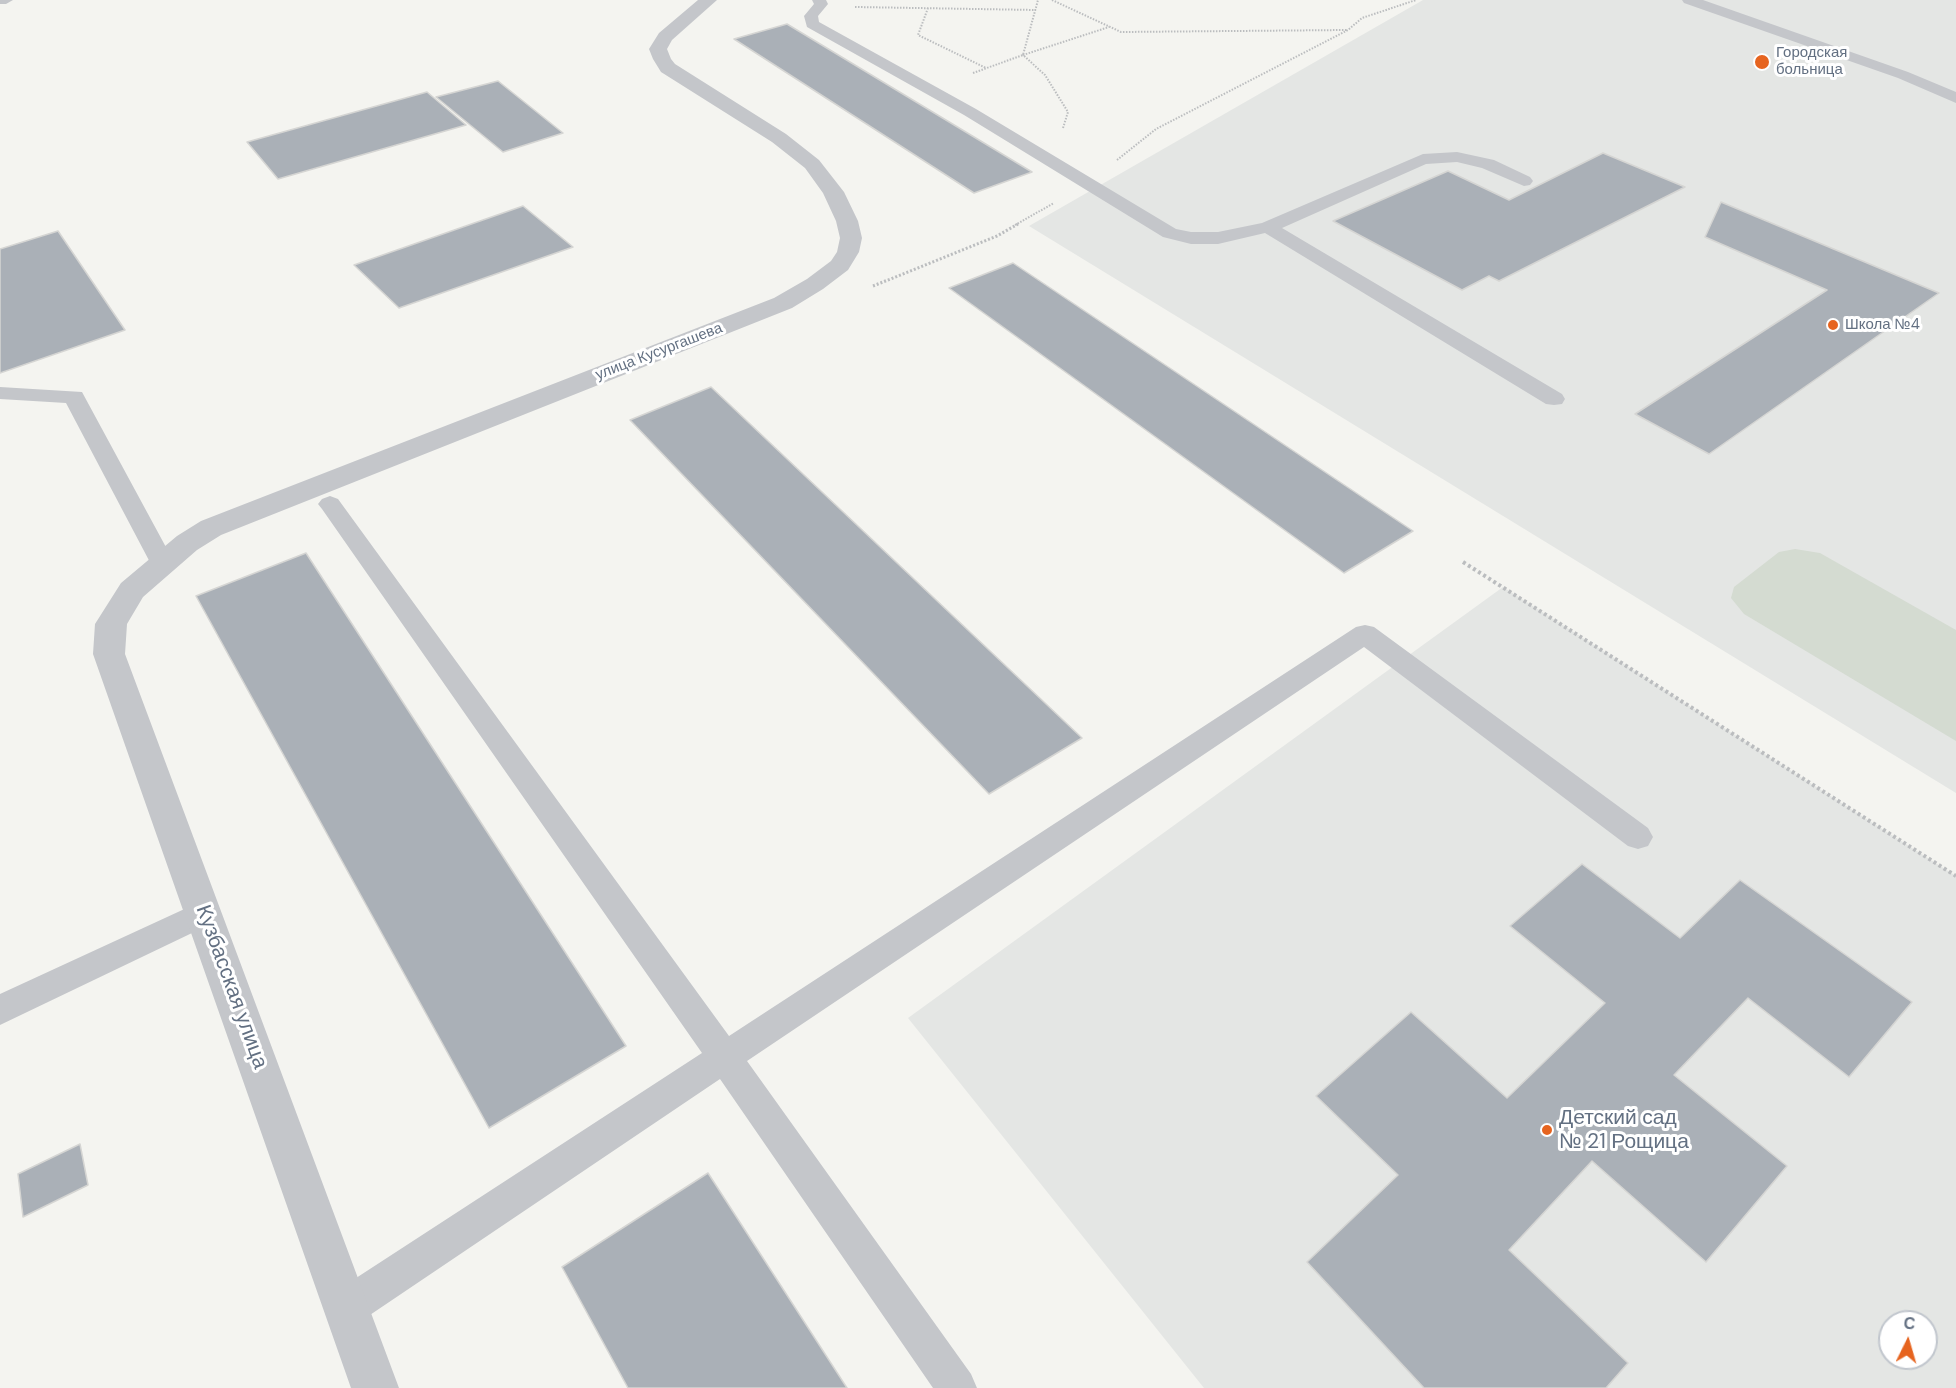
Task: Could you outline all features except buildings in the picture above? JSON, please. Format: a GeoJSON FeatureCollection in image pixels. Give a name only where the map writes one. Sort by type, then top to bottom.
{"type":"FeatureCollection","features":[{"type":"Feature","properties":{"kind":"street","name":"улица Кусургашева"},"geometry":{"type":"LineString","coordinates":[[132,590],[162,562],[211,528],[783,303],[815,284],[840,265],[848,252],[851,238],[847,221],[833,192],[812,164],[779,138],[668,68],[662,59],[658,49],[665,37],[708,0]]}},
{"type":"Feature","properties":{"kind":"street","name":"Кузбасская улица"},"geometry":{"type":"LineString","coordinates":[[132,590],[111,624],[109,654],[375,1388]]}},
{"type":"Feature","properties":{"kind":"lane"},"geometry":{"type":"LineString","coordinates":[[0,0],[6,0]]}},
{"type":"Feature","properties":{"kind":"lane"},"geometry":{"type":"LineString","coordinates":[[1689,0],[1904,75],[1956,98]]}},
{"type":"Feature","properties":{"kind":"lane"},"geometry":{"type":"LineString","coordinates":[[819,3],[811,16],[812,24],[928,89],[1170,233],[1191,238],[1218,238],[1268,227],[1423,159],[1457,157],[1488,164],[1524,181]]}},
{"type":"Feature","properties":{"kind":"lane"},"geometry":{"type":"LineString","coordinates":[[1268,227],[1554,399]]}},
{"type":"Feature","properties":{"kind":"lane"},"geometry":{"type":"LineString","coordinates":[[0,393],[74,397],[162,562]]}},
{"type":"Feature","properties":{"kind":"lane"},"geometry":{"type":"LineString","coordinates":[[330,504],[957,1388]]}},
{"type":"Feature","properties":{"kind":"lane"},"geometry":{"type":"LineString","coordinates":[[347,1307],[1365,634],[1638,837]]}},
{"type":"Feature","properties":{"kind":"lane"},"geometry":{"type":"LineString","coordinates":[[0,1010],[204,913]]}},
{"type":"Feature","properties":{"kind":"path"},"geometry":{"type":"LineString","coordinates":[[1023,55],[1038,0]]}},
{"type":"Feature","properties":{"kind":"path"},"geometry":{"type":"LineString","coordinates":[[1052,0],[1121,32],[1348,30]]}},
{"type":"Feature","properties":{"kind":"path"},"geometry":{"type":"LineString","coordinates":[[1087,185],[1156,129],[1348,30],[1362,18],[1416,0]]}},
{"type":"Feature","properties":{"kind":"path"},"geometry":{"type":"LineString","coordinates":[[819,3],[1036,10]]}},
{"type":"Feature","properties":{"kind":"path"},"geometry":{"type":"LineString","coordinates":[[928,8],[918,35],[986,68]]}},
{"type":"Feature","properties":{"kind":"path"},"geometry":{"type":"LineString","coordinates":[[928,89],[1110,26]]}},
{"type":"Feature","properties":{"kind":"path"},"geometry":{"type":"LineString","coordinates":[[1023,55],[1045,75],[1068,112],[1058,146],[1042,156]]}},
{"type":"Feature","properties":{"kind":"path"},"geometry":{"type":"LineString","coordinates":[[1463,562],[1956,876]]}},
{"type":"Feature","properties":{"kind":"shaded area"},"geometry":{"type":"Polygon","coordinates":[[[1423,0],[1956,0],[1956,793],[1029,226],[1423,0]]]}},
{"type":"Feature","properties":{"kind":"shaded area"},"geometry":{"type":"Polygon","coordinates":[[[1795,549],[1820,553],[1956,630],[1956,741],[1744,614],[1731,598],[1734,587],[1779,552],[1795,549]]]}},
{"type":"Feature","properties":{"kind":"shaded area"},"geometry":{"type":"Polygon","coordinates":[[[1503,587],[1956,876],[1956,1388],[1204,1388],[908,1018],[1503,587]]]}},
{"type":"Feature","properties":{"kind":"place","name":"Городская больница"},"geometry":{"type":"Point","coordinates":[1762,62]}},
{"type":"Feature","properties":{"kind":"place","name":"Школа №4"},"geometry":{"type":"Point","coordinates":[1833,325]}},
{"type":"Feature","properties":{"kind":"place","name":"Детский сад № 21 Рощица"},"geometry":{"type":"Point","coordinates":[1547,1130]}}]}
